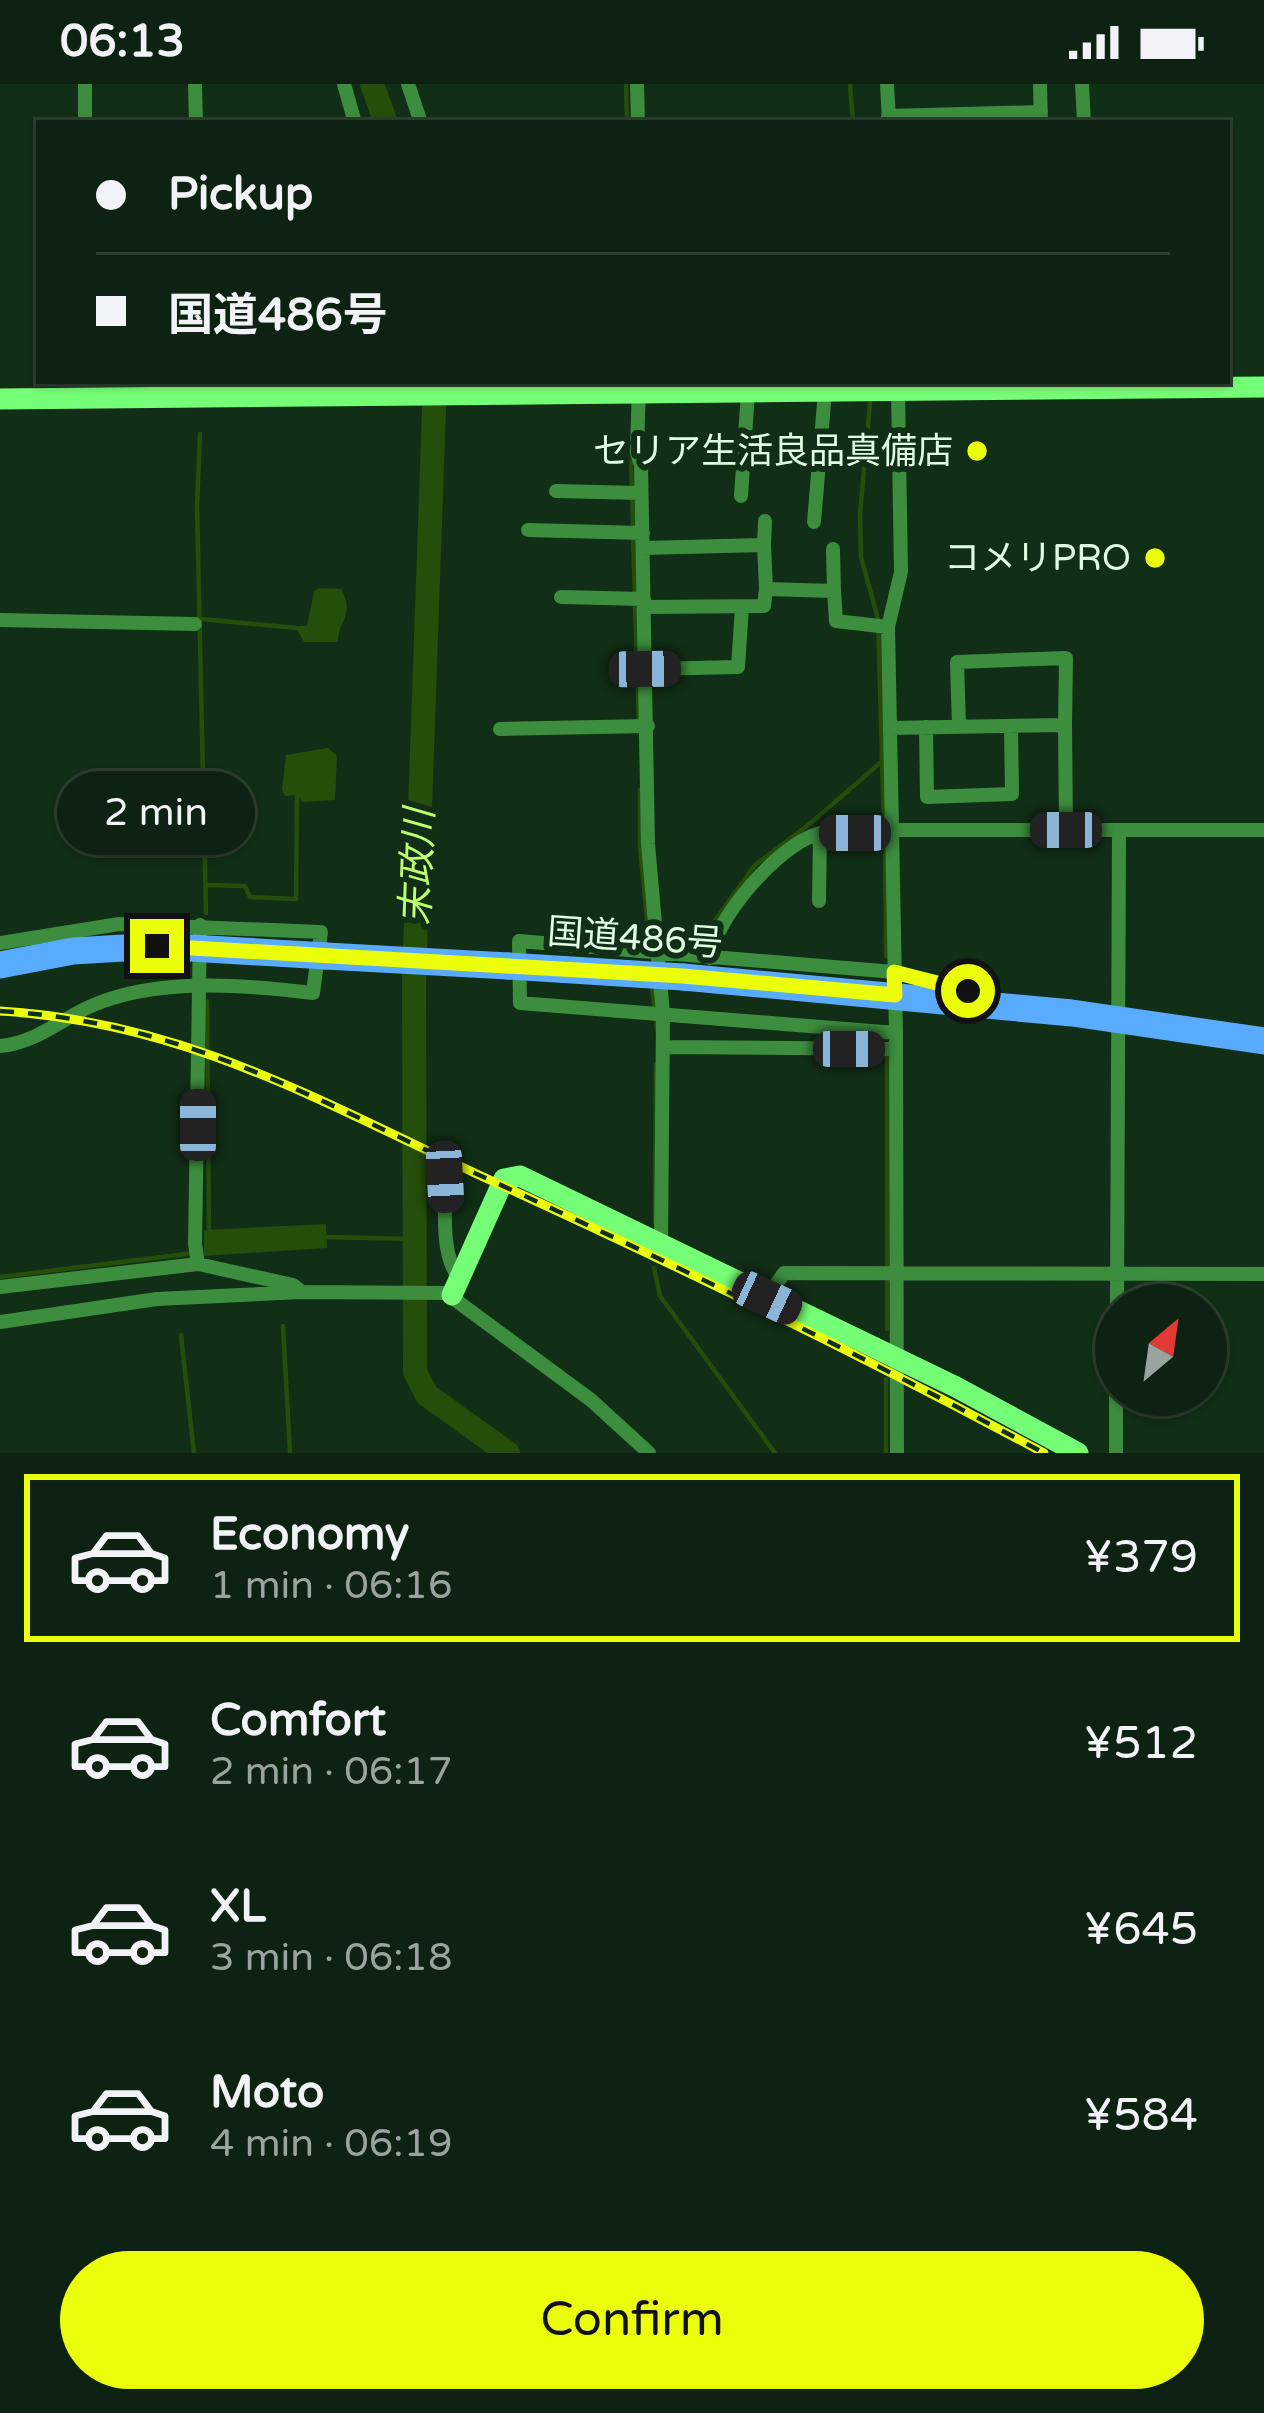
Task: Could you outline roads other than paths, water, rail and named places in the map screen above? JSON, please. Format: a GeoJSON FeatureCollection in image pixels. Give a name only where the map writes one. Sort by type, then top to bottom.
{"type":"FeatureCollection","features":[{"type":"Feature","properties":{"kind":"highway","name":"国道486号"},"geometry":{"type":"LineString","coordinates":[[0,965],[73,951],[157,946],[895,984],[1264,1041]]}},
{"type":"Feature","properties":{"kind":"street"},"geometry":{"type":"LineString","coordinates":[[85,84],[85,120]]}},
{"type":"Feature","properties":{"kind":"street"},"geometry":{"type":"LineString","coordinates":[[195,84],[196,120]]}},
{"type":"Feature","properties":{"kind":"street"},"geometry":{"type":"LineString","coordinates":[[344,84],[354,120]]}},
{"type":"Feature","properties":{"kind":"street"},"geometry":{"type":"LineString","coordinates":[[409,84],[420,120]]}},
{"type":"Feature","properties":{"kind":"street"},"geometry":{"type":"LineString","coordinates":[[637,84],[638,120]]}},
{"type":"Feature","properties":{"kind":"street"},"geometry":{"type":"LineString","coordinates":[[886,84],[889,120],[1041,118],[1040,84]]}},
{"type":"Feature","properties":{"kind":"street"},"geometry":{"type":"LineString","coordinates":[[1082,84],[1084,120]]}},
{"type":"Feature","properties":{"kind":"street"},"geometry":{"type":"LineString","coordinates":[[0,399],[203,388],[639,387],[748,392],[1104,384],[1264,387]]}},
{"type":"Feature","properties":{"kind":"street"},"geometry":{"type":"LineString","coordinates":[[639,387],[635,493],[645,669],[642,727],[658,953],[657,1014],[664,1047],[661,1245]]}},
{"type":"Feature","properties":{"kind":"street"},"geometry":{"type":"LineString","coordinates":[[897,1453],[897,1359],[890,1273],[895,984],[890,728],[881,626],[901,572],[898,390]]}},
{"type":"Feature","properties":{"kind":"street"},"geometry":{"type":"LineString","coordinates":[[814,522],[825,391]]}},
{"type":"Feature","properties":{"kind":"street"},"geometry":{"type":"LineString","coordinates":[[741,496],[748,392]]}},
{"type":"Feature","properties":{"kind":"street"},"geometry":{"type":"LineString","coordinates":[[556,491],[635,493]]}},
{"type":"Feature","properties":{"kind":"street"},"geometry":{"type":"LineString","coordinates":[[561,597],[764,606],[765,521]]}},
{"type":"Feature","properties":{"kind":"street"},"geometry":{"type":"LineString","coordinates":[[528,530],[764,545]]}},
{"type":"Feature","properties":{"kind":"street"},"geometry":{"type":"LineString","coordinates":[[832,550],[836,621],[881,626]]}},
{"type":"Feature","properties":{"kind":"street"},"geometry":{"type":"LineString","coordinates":[[766,590],[834,591]]}},
{"type":"Feature","properties":{"kind":"street"},"geometry":{"type":"LineString","coordinates":[[645,669],[738,667],[742,607]]}},
{"type":"Feature","properties":{"kind":"street"},"geometry":{"type":"LineString","coordinates":[[0,620],[195,624]]}},
{"type":"Feature","properties":{"kind":"street"},"geometry":{"type":"LineString","coordinates":[[959,726],[957,662],[1066,658],[1066,830]]}},
{"type":"Feature","properties":{"kind":"street"},"geometry":{"type":"LineString","coordinates":[[890,728],[1065,725]]}},
{"type":"Feature","properties":{"kind":"street"},"geometry":{"type":"LineString","coordinates":[[926,727],[927,796],[1012,794],[1011,726]]}},
{"type":"Feature","properties":{"kind":"street"},"geometry":{"type":"LineString","coordinates":[[500,729],[642,727]]}},
{"type":"Feature","properties":{"kind":"street"},"geometry":{"type":"LineString","coordinates":[[1117,1284],[1119,830]]}},
{"type":"Feature","properties":{"kind":"street"},"geometry":{"type":"LineString","coordinates":[[710,958],[712,941],[756,876],[820,834],[1264,830]]}},
{"type":"Feature","properties":{"kind":"street"},"geometry":{"type":"LineString","coordinates":[[819,902],[820,834]]}},
{"type":"Feature","properties":{"kind":"street"},"geometry":{"type":"LineString","coordinates":[[0,943],[119,924],[321,932],[313,993],[198,988],[108,999],[44,1033],[0,1046]]}},
{"type":"Feature","properties":{"kind":"street"},"geometry":{"type":"LineString","coordinates":[[197,1255],[200,925]]}},
{"type":"Feature","properties":{"kind":"street"},"geometry":{"type":"LineString","coordinates":[[895,984],[710,958],[519,941],[520,1004],[896,1041]]}},
{"type":"Feature","properties":{"kind":"street"},"geometry":{"type":"LineString","coordinates":[[664,1047],[896,1041]]}},
{"type":"Feature","properties":{"kind":"street"},"geometry":{"type":"LineString","coordinates":[[448,1288],[504,1179],[520,1176],[897,1359],[1078,1453]]}},
{"type":"Feature","properties":{"kind":"street"},"geometry":{"type":"LineString","coordinates":[[445,1177],[452,1268],[448,1288]]}},
{"type":"Feature","properties":{"kind":"street"},"geometry":{"type":"LineString","coordinates":[[0,1287],[197,1255],[302,1292]]}},
{"type":"Feature","properties":{"kind":"street"},"geometry":{"type":"LineString","coordinates":[[767,1298],[784,1273],[1264,1274]]}},
{"type":"Feature","properties":{"kind":"street"},"geometry":{"type":"LineString","coordinates":[[0,1322],[157,1299],[448,1288],[591,1400],[649,1453]]}},
{"type":"Feature","properties":{"kind":"street"},"geometry":{"type":"LineString","coordinates":[[1116,1416],[1116,1453]]}},
{"type":"Feature","properties":{"kind":"waterway","name":"末政川"},"geometry":{"type":"LineString","coordinates":[[372,84],[385,120]]}},
{"type":"Feature","properties":{"kind":"waterway"},"geometry":{"type":"LineString","coordinates":[[626,84],[627,120]]}},
{"type":"Feature","properties":{"kind":"waterway"},"geometry":{"type":"LineString","coordinates":[[850,84],[853,120]]}},
{"type":"Feature","properties":{"kind":"waterway","name":"末政川"},"geometry":{"type":"LineString","coordinates":[[435,384],[414,979],[415,1372],[427,1395],[508,1453]]}},
{"type":"Feature","properties":{"kind":"waterway"},"geometry":{"type":"LineString","coordinates":[[870,403],[861,557],[878,619],[884,827]]}},
{"type":"Feature","properties":{"kind":"waterway"},"geometry":{"type":"LineString","coordinates":[[200,434],[197,506],[206,913]]}},
{"type":"Feature","properties":{"kind":"waterway"},"geometry":{"type":"LineString","coordinates":[[631,461],[633,527]]}},
{"type":"Feature","properties":{"kind":"waterway"},"geometry":{"type":"LineString","coordinates":[[633,539],[635,593]]}},
{"type":"Feature","properties":{"kind":"waterway"},"geometry":{"type":"LineString","coordinates":[[635,605],[639,725]]}},
{"type":"Feature","properties":{"kind":"waterway"},"geometry":{"type":"LineString","coordinates":[[201,619],[297,628]]}},
{"type":"Feature","properties":{"kind":"waterway"},"geometry":{"type":"LineString","coordinates":[[674,945],[695,948],[755,865],[881,762]]}},
{"type":"Feature","properties":{"kind":"waterway"},"geometry":{"type":"LineString","coordinates":[[640,790],[649,939]]}},
{"type":"Feature","properties":{"kind":"waterway"},"geometry":{"type":"LineString","coordinates":[[207,885],[245,886],[250,897],[296,899],[297,792]]}},
{"type":"Feature","properties":{"kind":"waterway"},"geometry":{"type":"LineString","coordinates":[[885,838],[886,956]]}},
{"type":"Feature","properties":{"kind":"waterway"},"geometry":{"type":"LineString","coordinates":[[652,987],[657,1030]]}},
{"type":"Feature","properties":{"kind":"waterway"},"geometry":{"type":"LineString","coordinates":[[207,1001],[209,1235]]}},
{"type":"Feature","properties":{"kind":"waterway"},"geometry":{"type":"LineString","coordinates":[[887,1055],[887,1329]]}},
{"type":"Feature","properties":{"kind":"waterway"},"geometry":{"type":"LineString","coordinates":[[655,1222],[656,1065]]}},
{"type":"Feature","properties":{"kind":"waterway"},"geometry":{"type":"LineString","coordinates":[[324,1237],[414,1239]]}},
{"type":"Feature","properties":{"kind":"waterway"},"geometry":{"type":"LineString","coordinates":[[0,1277],[194,1253]]}},
{"type":"Feature","properties":{"kind":"waterway"},"geometry":{"type":"LineString","coordinates":[[654,1268],[660,1296],[775,1453]]}},
{"type":"Feature","properties":{"kind":"waterway"},"geometry":{"type":"LineString","coordinates":[[283,1326],[290,1453]]}},
{"type":"Feature","properties":{"kind":"waterway"},"geometry":{"type":"LineString","coordinates":[[181,1335],[194,1453]]}},
{"type":"Feature","properties":{"kind":"waterway"},"geometry":{"type":"LineString","coordinates":[[886,1379],[886,1453]]}},
{"type":"Feature","properties":{"kind":"railway"},"geometry":{"type":"LineString","coordinates":[[0,1011],[129,1031],[190,1048],[305,1093],[764,1310],[1044,1453]]}},
{"type":"Feature","properties":{"kind":"place","name":"セリア生活良品真備店"},"geometry":{"type":"Point","coordinates":[977,451]}},
{"type":"Feature","properties":{"kind":"place","name":"コメリPRO"},"geometry":{"type":"Point","coordinates":[1155,558]}}]}
